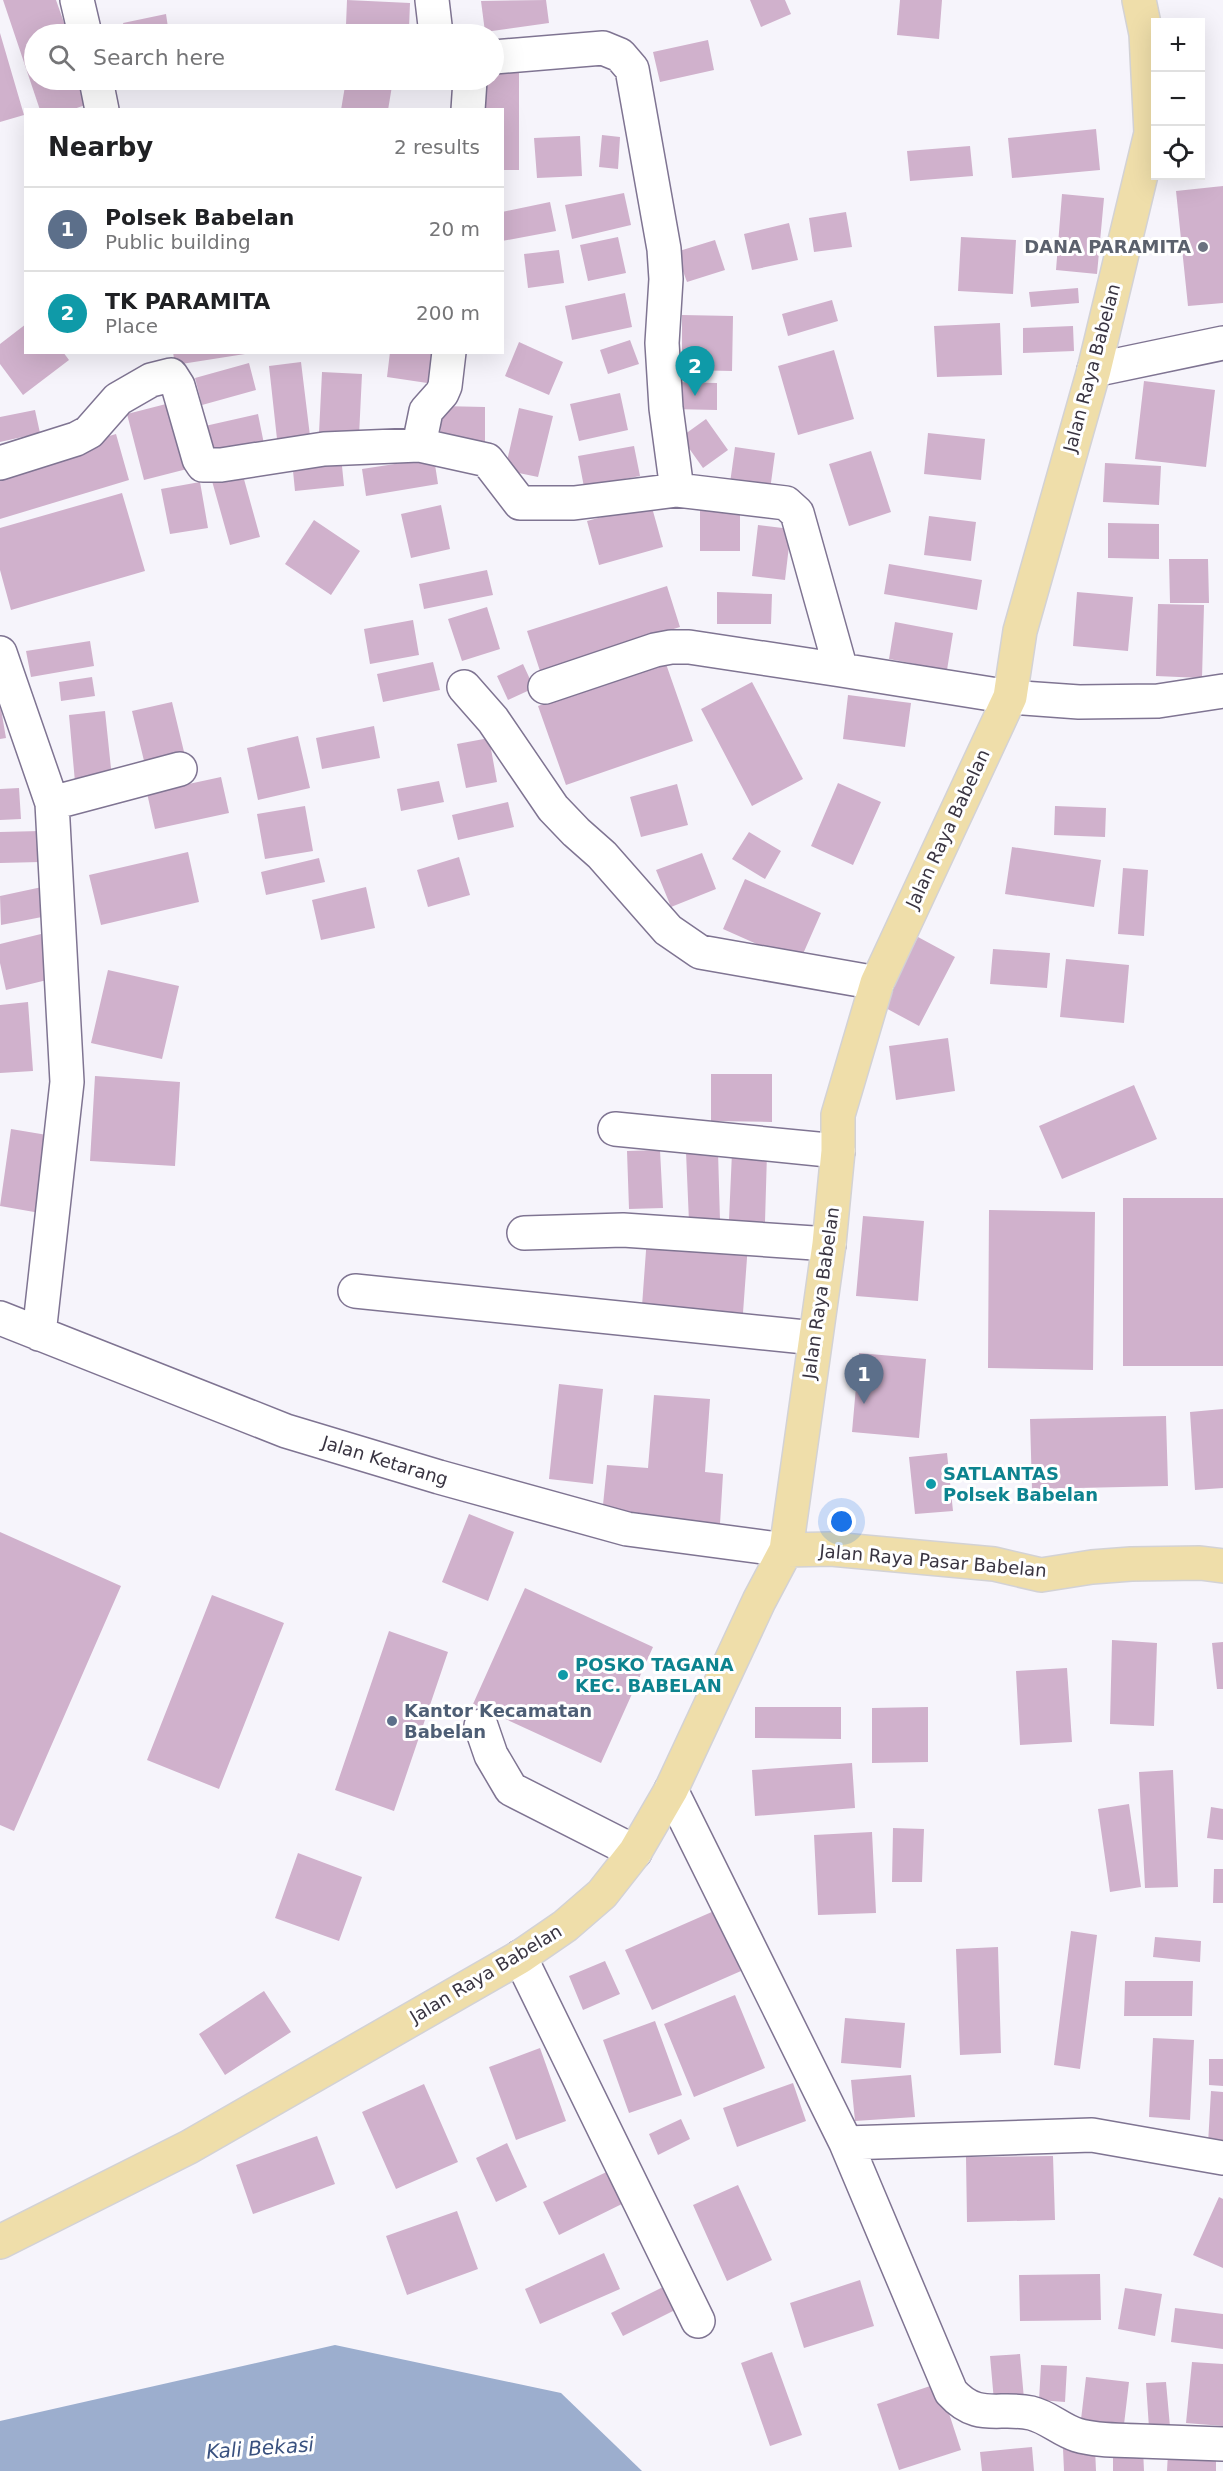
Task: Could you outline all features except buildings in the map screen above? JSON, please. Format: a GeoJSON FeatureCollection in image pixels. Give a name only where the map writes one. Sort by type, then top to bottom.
{"type":"FeatureCollection","features":[{"type":"Feature","properties":{"kind":"main road","name":"Jalan Raya Babelan"},"geometry":{"type":"LineString","coordinates":[[0,2242],[189,2147],[520,1957],[565,1926],[602,1894],[635,1852],[671,1790],[759,1601],[786,1550],[829,1244],[838,1151],[838,1115],[877,983],[1010,697],[1020,631],[1094,370],[1151,133],[1146,34],[1139,0]]}},
{"type":"Feature","properties":{"kind":"main road","name":"Jalan Raya Pasar Babelan"},"geometry":{"type":"LineString","coordinates":[[786,1550],[831,1549],[994,1564],[1041,1575],[1131,1564],[1200,1563],[1223,1566]]}},
{"type":"Feature","properties":{"kind":"street"},"geometry":{"type":"LineString","coordinates":[[78,0],[83,24]]}},
{"type":"Feature","properties":{"kind":"street"},"geometry":{"type":"LineString","coordinates":[[432,0],[435,24]]}},
{"type":"Feature","properties":{"kind":"street"},"geometry":{"type":"LineString","coordinates":[[504,56],[603,48],[620,55],[632,69],[664,249],[666,279],[662,343],[666,408],[677,490]]}},
{"type":"Feature","properties":{"kind":"street"},"geometry":{"type":"LineString","coordinates":[[98,90],[102,108]]}},
{"type":"Feature","properties":{"kind":"street"},"geometry":{"type":"LineString","coordinates":[[468,108],[469,90]]}},
{"type":"Feature","properties":{"kind":"street"},"geometry":{"type":"LineString","coordinates":[[1094,370],[1223,343]]}},
{"type":"Feature","properties":{"kind":"street"},"geometry":{"type":"LineString","coordinates":[[418,445],[426,411],[445,387],[449,354]]}},
{"type":"Feature","properties":{"kind":"street"},"geometry":{"type":"LineString","coordinates":[[0,463],[89,432],[118,399],[151,380],[168,364],[178,386],[199,459],[203,465],[212,466],[324,449],[418,445],[487,459],[520,503],[574,503],[677,490],[786,503],[797,513],[841,670]]}},
{"type":"Feature","properties":{"kind":"street"},"geometry":{"type":"LineString","coordinates":[[545,687],[655,650],[671,647],[841,670],[1010,697],[1080,702],[1158,701],[1223,691],[1223,666]]}},
{"type":"Feature","properties":{"kind":"street"},"geometry":{"type":"LineString","coordinates":[[0,653],[52,803],[67,1082],[39,1334]]}},
{"type":"Feature","properties":{"kind":"street"},"geometry":{"type":"LineString","coordinates":[[464,687],[494,720],[553,808],[602,855],[668,930],[681,940],[700,952],[877,983]]}},
{"type":"Feature","properties":{"kind":"street"},"geometry":{"type":"LineString","coordinates":[[52,803],[180,769]]}},
{"type":"Feature","properties":{"kind":"street"},"geometry":{"type":"LineString","coordinates":[[615,1129],[838,1151]]}},
{"type":"Feature","properties":{"kind":"street"},"geometry":{"type":"LineString","coordinates":[[524,1233],[623,1230],[829,1244]]}},
{"type":"Feature","properties":{"kind":"street"},"geometry":{"type":"LineString","coordinates":[[355,1291],[815,1338]]}},
{"type":"Feature","properties":{"kind":"street","name":"Jalan Ketarang"},"geometry":{"type":"LineString","coordinates":[[0,1318],[286,1431],[439,1477],[627,1529],[786,1550]]}},
{"type":"Feature","properties":{"kind":"street"},"geometry":{"type":"LineString","coordinates":[[481,1726],[491,1755],[511,1789],[635,1852]]}},
{"type":"Feature","properties":{"kind":"street"},"geometry":{"type":"LineString","coordinates":[[671,1790],[846,2143],[951,2392],[962,2404],[979,2410],[1030,2413],[1043,2417],[1075,2434],[1100,2440],[1223,2444]]}},
{"type":"Feature","properties":{"kind":"street"},"geometry":{"type":"LineString","coordinates":[[520,1957],[698,2321]]}},
{"type":"Feature","properties":{"kind":"street"},"geometry":{"type":"LineString","coordinates":[[846,2143],[1092,2135],[1223,2157]]}},
{"type":"Feature","properties":{"kind":"water","name":"Kali Bekasi"},"geometry":{"type":"Polygon","coordinates":[[[335,2345],[561,2393],[642,2471],[0,2471],[0,2421],[335,2345]]]}},
{"type":"Feature","properties":{"kind":"place","name":"DANA PARAMITA"},"geometry":{"type":"Point","coordinates":[1203,247]}},
{"type":"Feature","properties":{"kind":"place","name":"TK PARAMITA"},"geometry":{"type":"Point","coordinates":[695,396]}},
{"type":"Feature","properties":{"kind":"place","name":"Polsek Babelan"},"geometry":{"type":"Point","coordinates":[864,1404]}},
{"type":"Feature","properties":{"kind":"place","name":"SATLANTAS Polsek Babelan"},"geometry":{"type":"Point","coordinates":[931,1484]}},
{"type":"Feature","properties":{"kind":"place","name":"POSKO TAGANA KEC. BABELAN"},"geometry":{"type":"Point","coordinates":[563,1675]}},
{"type":"Feature","properties":{"kind":"place","name":"Kantor Kecamatan Babelan"},"geometry":{"type":"Point","coordinates":[392,1721]}}]}
